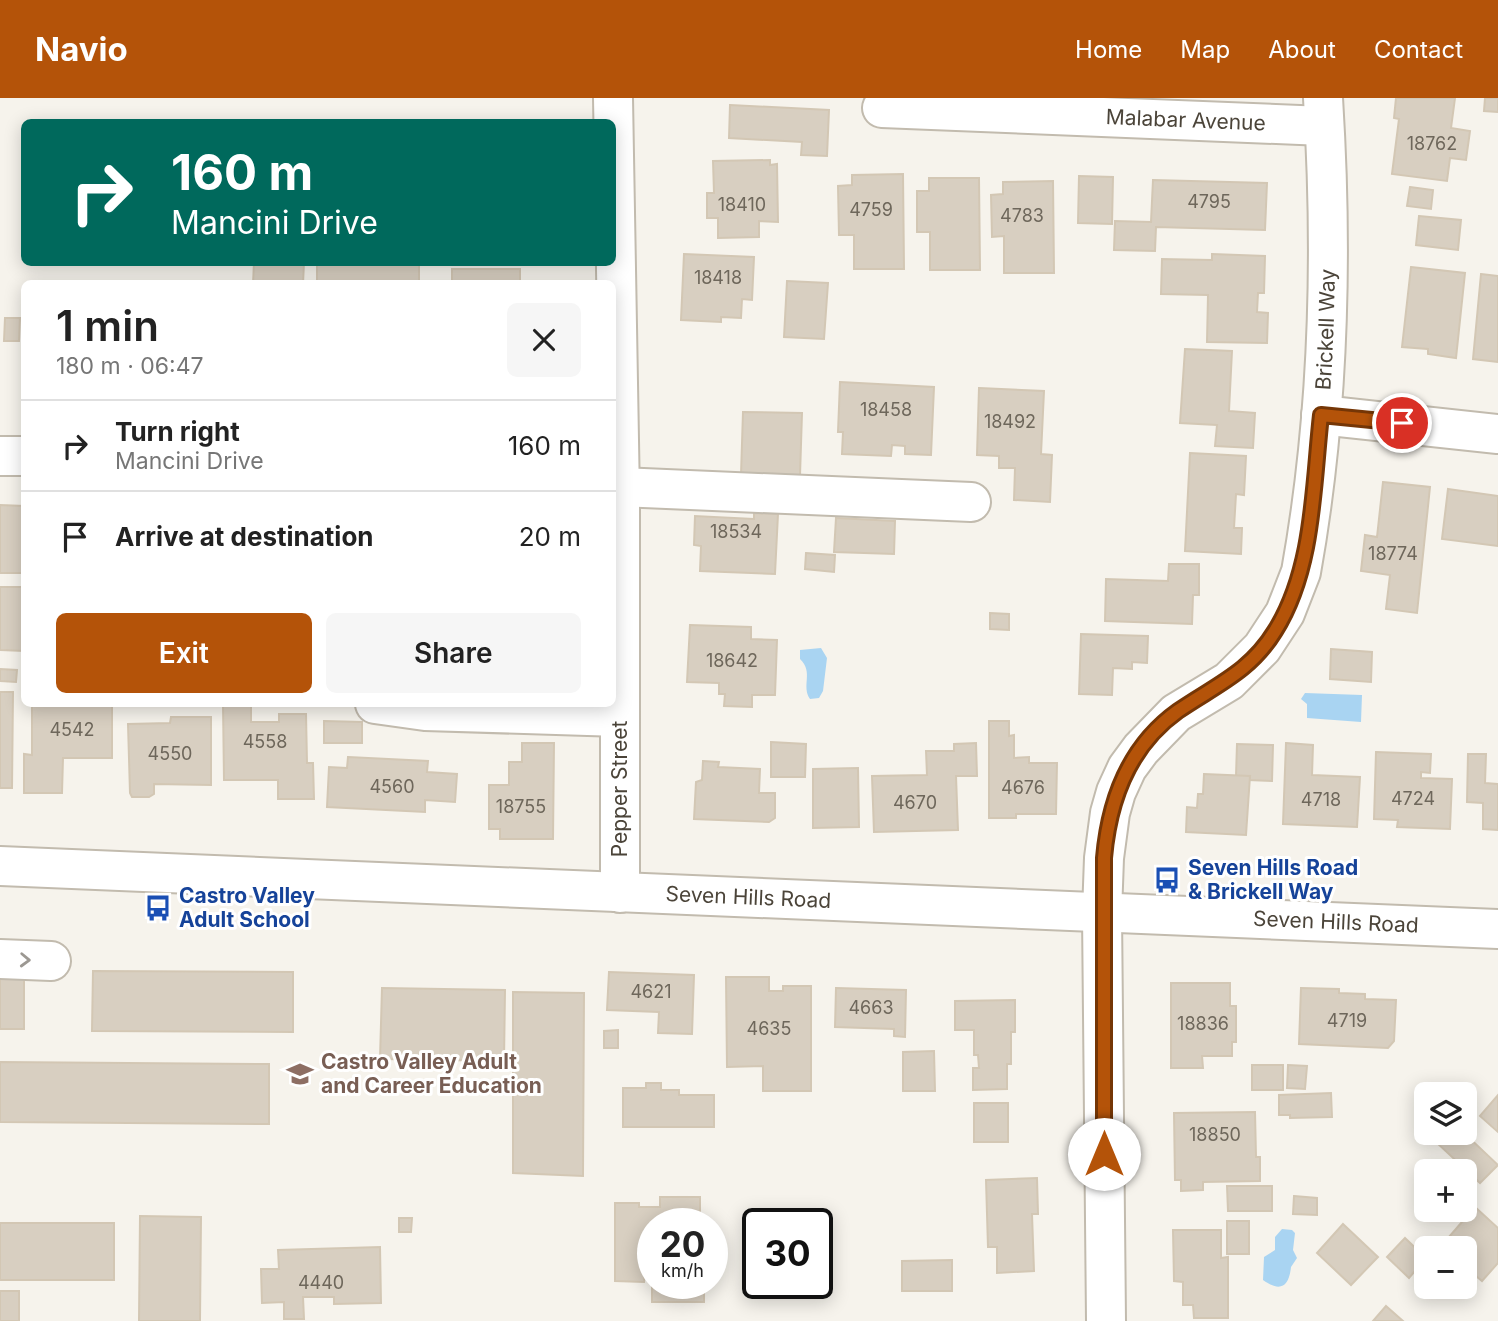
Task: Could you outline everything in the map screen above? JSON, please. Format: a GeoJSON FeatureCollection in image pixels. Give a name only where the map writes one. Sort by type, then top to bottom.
{"type":"FeatureCollection","features":[{"type":"Feature","properties":{"kind":"street","name":"Pepper Street"},"geometry":{"type":"LineString","coordinates":[[606,98],[607,119]]}},
{"type":"Feature","properties":{"kind":"street","name":"Malabar Avenue"},"geometry":{"type":"LineString","coordinates":[[882,108],[1324,112]]}},
{"type":"Feature","properties":{"kind":"street","name":"Brickell Way"},"geometry":{"type":"LineString","coordinates":[[1106,1321],[1102,913],[1106,835],[1116,792],[1140,749],[1177,713],[1229,681],[1249,663],[1275,632],[1295,592],[1306,547],[1321,415],[1328,309],[1324,112]]}},
{"type":"Feature","properties":{"kind":"street"},"geometry":{"type":"LineString","coordinates":[[1321,415],[1498,434]]}},
{"type":"Feature","properties":{"kind":"street","name":"Pepper Street"},"geometry":{"type":"LineString","coordinates":[[616,441],[620,487],[620,893]]}},
{"type":"Feature","properties":{"kind":"street"},"geometry":{"type":"LineString","coordinates":[[0,456],[21,456]]}},
{"type":"Feature","properties":{"kind":"street"},"geometry":{"type":"LineString","coordinates":[[620,487],[971,502]]}},
{"type":"Feature","properties":{"kind":"street"},"geometry":{"type":"LineString","coordinates":[[396,707],[425,711],[620,717]]}},
{"type":"Feature","properties":{"kind":"street","name":"Seven Hills Road"},"geometry":{"type":"LineString","coordinates":[[0,866],[59,886],[620,893],[1498,929]]}},
{"type":"Feature","properties":{"kind":"street"},"geometry":{"type":"LineString","coordinates":[[0,960],[51,961]]}},
{"type":"Feature","properties":{"kind":"water"},"geometry":{"type":"Polygon","coordinates":[[[821,648],[827,658],[823,691],[819,698],[810,699],[800,650],[821,648]]]}},
{"type":"Feature","properties":{"kind":"water"},"geometry":{"type":"Polygon","coordinates":[[[1305,693],[1362,695],[1361,722],[1307,718],[1307,704],[1301,699],[1305,693]]]}},
{"type":"Feature","properties":{"kind":"water"},"geometry":{"type":"Polygon","coordinates":[[[1282,1229],[1295,1233],[1293,1250],[1297,1258],[1286,1283],[1279,1287],[1263,1280],[1264,1257],[1275,1250],[1275,1237],[1282,1229]]]}},
{"type":"Feature","properties":{"kind":"building"},"geometry":{"type":"Polygon","coordinates":[[[1396,98],[1455,98],[1451,128],[1470,131],[1466,160],[1450,158],[1447,181],[1392,174],[1399,119],[1394,118],[1396,98]]]}},
{"type":"Feature","properties":{"kind":"building"},"geometry":{"type":"Polygon","coordinates":[[[1485,98],[1498,98],[1498,112],[1484,111],[1485,98]]]}},
{"type":"Feature","properties":{"kind":"building"},"geometry":{"type":"Polygon","coordinates":[[[730,105],[829,110],[827,156],[801,155],[802,142],[729,138],[730,105]]]}},
{"type":"Feature","properties":{"kind":"building"},"geometry":{"type":"Polygon","coordinates":[[[770,160],[770,165],[777,164],[778,222],[759,221],[759,237],[718,238],[718,218],[707,218],[707,193],[714,193],[713,161],[770,160]]]}},
{"type":"Feature","properties":{"kind":"building"},"geometry":{"type":"Polygon","coordinates":[[[903,174],[904,269],[854,269],[854,235],[839,235],[838,186],[852,185],[852,175],[903,174]]]}},
{"type":"Feature","properties":{"kind":"building"},"geometry":{"type":"Polygon","coordinates":[[[1079,176],[1113,177],[1112,224],[1078,223],[1079,176]]]}},
{"type":"Feature","properties":{"kind":"building"},"geometry":{"type":"Polygon","coordinates":[[[929,178],[979,178],[980,270],[930,270],[930,232],[917,232],[917,191],[929,191],[929,178]]]}},
{"type":"Feature","properties":{"kind":"building"},"geometry":{"type":"Polygon","coordinates":[[[1153,180],[1267,183],[1265,230],[1156,227],[1155,251],[1114,250],[1115,221],[1151,222],[1153,180]]]}},
{"type":"Feature","properties":{"kind":"building"},"geometry":{"type":"Polygon","coordinates":[[[1053,181],[1054,273],[1004,273],[1004,236],[992,237],[991,195],[1003,194],[1003,182],[1053,181]]]}},
{"type":"Feature","properties":{"kind":"building"},"geometry":{"type":"Polygon","coordinates":[[[1410,187],[1433,190],[1431,209],[1407,206],[1410,187]]]}},
{"type":"Feature","properties":{"kind":"building"},"geometry":{"type":"Polygon","coordinates":[[[1419,216],[1461,220],[1458,250],[1416,245],[1419,216]]]}},
{"type":"Feature","properties":{"kind":"building"},"geometry":{"type":"Polygon","coordinates":[[[684,254],[754,257],[752,300],[742,299],[741,318],[721,317],[721,322],[681,320],[684,254]]]}},
{"type":"Feature","properties":{"kind":"building"},"geometry":{"type":"Polygon","coordinates":[[[1212,254],[1265,256],[1264,293],[1258,293],[1257,312],[1268,313],[1267,343],[1207,342],[1208,295],[1161,294],[1162,259],[1212,260],[1212,254]]]}},
{"type":"Feature","properties":{"kind":"building"},"geometry":{"type":"Polygon","coordinates":[[[254,266],[304,266],[303,280],[253,280],[254,266]]]}},
{"type":"Feature","properties":{"kind":"building"},"geometry":{"type":"Polygon","coordinates":[[[317,266],[419,266],[419,280],[317,280],[317,266]]]}},
{"type":"Feature","properties":{"kind":"building"},"geometry":{"type":"Polygon","coordinates":[[[1411,267],[1465,273],[1456,358],[1428,354],[1428,349],[1402,347],[1411,267]]]}},
{"type":"Feature","properties":{"kind":"building"},"geometry":{"type":"Polygon","coordinates":[[[452,269],[520,269],[520,280],[452,280],[452,269]]]}},
{"type":"Feature","properties":{"kind":"building"},"geometry":{"type":"Polygon","coordinates":[[[1481,274],[1498,276],[1498,362],[1473,359],[1481,274]]]}},
{"type":"Feature","properties":{"kind":"building"},"geometry":{"type":"Polygon","coordinates":[[[787,281],[828,283],[824,339],[784,337],[787,281]]]}},
{"type":"Feature","properties":{"kind":"building"},"geometry":{"type":"Polygon","coordinates":[[[5,318],[20,318],[19,341],[4,341],[5,318]]]}},
{"type":"Feature","properties":{"kind":"building"},"geometry":{"type":"Polygon","coordinates":[[[1185,349],[1232,351],[1229,411],[1255,413],[1253,448],[1215,446],[1217,425],[1180,423],[1185,349]]]}},
{"type":"Feature","properties":{"kind":"building"},"geometry":{"type":"Polygon","coordinates":[[[840,382],[934,387],[931,455],[905,454],[905,446],[892,445],[891,456],[842,454],[843,432],[838,432],[840,382]]]}},
{"type":"Feature","properties":{"kind":"building"},"geometry":{"type":"Polygon","coordinates":[[[979,388],[1044,391],[1041,454],[1052,455],[1050,502],[1014,500],[1015,468],[999,468],[999,456],[977,455],[979,388]]]}},
{"type":"Feature","properties":{"kind":"building"},"geometry":{"type":"Polygon","coordinates":[[[743,412],[802,413],[800,476],[741,475],[743,412]]]}},
{"type":"Feature","properties":{"kind":"building"},"geometry":{"type":"Polygon","coordinates":[[[1190,453],[1246,456],[1244,495],[1236,494],[1234,528],[1242,528],[1241,554],[1185,551],[1190,453]]]}},
{"type":"Feature","properties":{"kind":"building"},"geometry":{"type":"Polygon","coordinates":[[[1383,482],[1430,487],[1417,613],[1386,609],[1390,575],[1361,571],[1365,535],[1377,537],[1383,482]]]}},
{"type":"Feature","properties":{"kind":"building"},"geometry":{"type":"Polygon","coordinates":[[[1448,489],[1498,496],[1498,546],[1442,539],[1448,489]]]}},
{"type":"Feature","properties":{"kind":"building"},"geometry":{"type":"Polygon","coordinates":[[[0,505],[21,506],[21,573],[0,573],[0,505]]]}},
{"type":"Feature","properties":{"kind":"building"},"geometry":{"type":"Polygon","coordinates":[[[754,513],[778,514],[775,574],[700,571],[701,546],[694,545],[695,516],[754,519],[754,513]]]}},
{"type":"Feature","properties":{"kind":"building"},"geometry":{"type":"Polygon","coordinates":[[[836,518],[895,521],[894,554],[834,552],[836,518]]]}},
{"type":"Feature","properties":{"kind":"building"},"geometry":{"type":"Polygon","coordinates":[[[806,553],[835,555],[834,572],[805,569],[806,553]]]}},
{"type":"Feature","properties":{"kind":"building"},"geometry":{"type":"Polygon","coordinates":[[[1169,564],[1199,564],[1199,595],[1193,595],[1192,624],[1105,621],[1106,579],[1168,581],[1169,564]]]}},
{"type":"Feature","properties":{"kind":"building"},"geometry":{"type":"Polygon","coordinates":[[[0,587],[21,587],[21,651],[0,650],[0,587]]]}},
{"type":"Feature","properties":{"kind":"building"},"geometry":{"type":"Polygon","coordinates":[[[990,613],[1009,614],[1009,630],[990,629],[990,613]]]}},
{"type":"Feature","properties":{"kind":"building"},"geometry":{"type":"Polygon","coordinates":[[[690,625],[751,627],[751,639],[777,640],[775,695],[752,695],[752,707],[724,706],[725,694],[719,694],[719,683],[687,682],[690,625]]]}},
{"type":"Feature","properties":{"kind":"building"},"geometry":{"type":"Polygon","coordinates":[[[1081,634],[1148,636],[1147,663],[1132,662],[1132,669],[1113,668],[1112,695],[1079,694],[1081,634]]]}},
{"type":"Feature","properties":{"kind":"building"},"geometry":{"type":"Polygon","coordinates":[[[1331,649],[1372,652],[1371,682],[1330,679],[1331,649]]]}},
{"type":"Feature","properties":{"kind":"building"},"geometry":{"type":"Polygon","coordinates":[[[0,669],[17,670],[16,682],[0,681],[0,669]]]}},
{"type":"Feature","properties":{"kind":"building"},"geometry":{"type":"Polygon","coordinates":[[[0,692],[13,692],[12,788],[0,788],[0,692]]]}},
{"type":"Feature","properties":{"kind":"building"},"geometry":{"type":"Polygon","coordinates":[[[32,707],[112,707],[112,758],[63,758],[62,793],[24,793],[24,754],[32,755],[32,707]]]}},
{"type":"Feature","properties":{"kind":"building"},"geometry":{"type":"Polygon","coordinates":[[[223,707],[251,707],[251,722],[279,722],[279,714],[306,714],[307,763],[313,763],[314,799],[278,799],[278,780],[224,780],[223,707]]]}},
{"type":"Feature","properties":{"kind":"building"},"geometry":{"type":"Polygon","coordinates":[[[171,717],[211,717],[211,785],[154,784],[154,794],[149,797],[132,797],[128,724],[170,723],[171,717]]]}},
{"type":"Feature","properties":{"kind":"building"},"geometry":{"type":"Polygon","coordinates":[[[324,721],[362,722],[362,743],[324,743],[324,721]]]}},
{"type":"Feature","properties":{"kind":"building"},"geometry":{"type":"Polygon","coordinates":[[[989,721],[1009,721],[1009,736],[1014,735],[1014,758],[1029,757],[1029,763],[1057,763],[1056,814],[1016,814],[1016,818],[989,818],[989,721]]]}},
{"type":"Feature","properties":{"kind":"building"},"geometry":{"type":"Polygon","coordinates":[[[771,742],[806,744],[805,777],[771,777],[771,742]]]}},
{"type":"Feature","properties":{"kind":"building"},"geometry":{"type":"Polygon","coordinates":[[[522,743],[554,743],[553,839],[500,839],[500,829],[489,829],[489,785],[509,785],[509,762],[522,762],[522,743]]]}},
{"type":"Feature","properties":{"kind":"building"},"geometry":{"type":"Polygon","coordinates":[[[976,743],[977,776],[956,776],[958,830],[874,832],[872,776],[927,775],[926,751],[954,751],[954,744],[976,743]]]}},
{"type":"Feature","properties":{"kind":"building"},"geometry":{"type":"Polygon","coordinates":[[[1286,743],[1313,745],[1312,775],[1360,777],[1357,827],[1283,824],[1286,743]]]}},
{"type":"Feature","properties":{"kind":"building"},"geometry":{"type":"Polygon","coordinates":[[[1237,744],[1273,745],[1272,781],[1249,780],[1250,776],[1236,776],[1237,744]]]}},
{"type":"Feature","properties":{"kind":"building"},"geometry":{"type":"Polygon","coordinates":[[[1376,752],[1431,754],[1430,773],[1421,772],[1421,778],[1452,779],[1450,829],[1397,827],[1398,820],[1374,819],[1376,752]]]}},
{"type":"Feature","properties":{"kind":"building"},"geometry":{"type":"Polygon","coordinates":[[[1468,754],[1486,754],[1485,783],[1498,784],[1498,830],[1483,829],[1483,803],[1467,802],[1468,754]]]}},
{"type":"Feature","properties":{"kind":"building"},"geometry":{"type":"Polygon","coordinates":[[[348,757],[428,761],[427,772],[457,774],[455,802],[425,800],[425,812],[327,807],[329,767],[347,768],[348,757]]]}},
{"type":"Feature","properties":{"kind":"building"},"geometry":{"type":"Polygon","coordinates":[[[703,761],[719,762],[718,767],[760,769],[759,793],[775,793],[775,818],[769,822],[694,819],[696,782],[702,780],[703,761]]]}},
{"type":"Feature","properties":{"kind":"building"},"geometry":{"type":"Polygon","coordinates":[[[858,768],[859,827],[813,828],[813,769],[858,768]]]}},
{"type":"Feature","properties":{"kind":"building"},"geometry":{"type":"Polygon","coordinates":[[[1204,774],[1250,776],[1246,835],[1186,832],[1187,807],[1197,808],[1198,794],[1203,794],[1204,774]]]}},
{"type":"Feature","properties":{"kind":"building"},"geometry":{"type":"Polygon","coordinates":[[[24,968],[24,1029],[0,1029],[0,969],[24,968]]]}},
{"type":"Feature","properties":{"kind":"building"},"geometry":{"type":"Polygon","coordinates":[[[93,971],[293,972],[293,1032],[92,1031],[93,971]]]}},
{"type":"Feature","properties":{"kind":"building"},"geometry":{"type":"Polygon","coordinates":[[[609,972],[694,975],[692,1034],[658,1033],[659,1012],[607,1010],[609,972]]]}},
{"type":"Feature","properties":{"kind":"building"},"geometry":{"type":"Polygon","coordinates":[[[726,977],[769,977],[769,991],[783,991],[783,986],[811,986],[811,1091],[763,1091],[763,1066],[727,1067],[726,977]]]}},
{"type":"Feature","properties":{"kind":"building"},"geometry":{"type":"Polygon","coordinates":[[[1171,983],[1230,983],[1230,1006],[1236,1006],[1236,1042],[1232,1042],[1232,1056],[1202,1056],[1203,1068],[1171,1068],[1171,983]]]}},
{"type":"Feature","properties":{"kind":"building"},"geometry":{"type":"Polygon","coordinates":[[[382,988],[505,990],[504,1061],[380,1059],[382,988]]]}},
{"type":"Feature","properties":{"kind":"building"},"geometry":{"type":"Polygon","coordinates":[[[836,988],[906,990],[905,1037],[894,1036],[894,1029],[835,1027],[836,988]]]}},
{"type":"Feature","properties":{"kind":"building"},"geometry":{"type":"Polygon","coordinates":[[[1301,988],[1339,989],[1339,993],[1365,994],[1365,999],[1396,1000],[1394,1041],[1388,1048],[1299,1044],[1301,988]]]}},
{"type":"Feature","properties":{"kind":"building"},"geometry":{"type":"Polygon","coordinates":[[[513,992],[584,993],[583,1176],[513,1173],[513,992]]]}},
{"type":"Feature","properties":{"kind":"building"},"geometry":{"type":"Polygon","coordinates":[[[1015,1000],[1015,1032],[1011,1032],[1011,1064],[1007,1064],[1007,1089],[973,1090],[973,1068],[979,1068],[978,1055],[974,1055],[974,1030],[955,1030],[955,1001],[1015,1000]]]}},
{"type":"Feature","properties":{"kind":"building"},"geometry":{"type":"Polygon","coordinates":[[[618,1030],[618,1048],[604,1048],[604,1031],[618,1030]]]}},
{"type":"Feature","properties":{"kind":"building"},"geometry":{"type":"Polygon","coordinates":[[[934,1051],[935,1091],[903,1091],[903,1052],[934,1051]]]}},
{"type":"Feature","properties":{"kind":"building"},"geometry":{"type":"Polygon","coordinates":[[[0,1062],[269,1064],[269,1124],[0,1122],[0,1062]]]}},
{"type":"Feature","properties":{"kind":"building"},"geometry":{"type":"Polygon","coordinates":[[[1252,1065],[1283,1065],[1283,1090],[1252,1090],[1252,1065]]]}},
{"type":"Feature","properties":{"kind":"building"},"geometry":{"type":"Polygon","coordinates":[[[1288,1065],[1307,1066],[1305,1089],[1287,1088],[1288,1065]]]}},
{"type":"Feature","properties":{"kind":"building"},"geometry":{"type":"Polygon","coordinates":[[[646,1083],[661,1083],[661,1090],[679,1090],[679,1095],[714,1095],[714,1127],[623,1127],[623,1088],[646,1088],[646,1083]]]}},
{"type":"Feature","properties":{"kind":"building"},"geometry":{"type":"Polygon","coordinates":[[[1331,1093],[1332,1117],[1290,1118],[1290,1115],[1279,1115],[1279,1095],[1331,1093]]]}},
{"type":"Feature","properties":{"kind":"building"},"geometry":{"type":"Polygon","coordinates":[[[1498,1095],[1498,1132],[1480,1116],[1498,1095]]]}},
{"type":"Feature","properties":{"kind":"building"},"geometry":{"type":"Polygon","coordinates":[[[974,1103],[1008,1103],[1008,1142],[974,1142],[974,1103]]]}},
{"type":"Feature","properties":{"kind":"building"},"geometry":{"type":"Polygon","coordinates":[[[1255,1112],[1256,1157],[1260,1157],[1260,1181],[1203,1182],[1203,1190],[1181,1191],[1181,1180],[1175,1180],[1174,1113],[1255,1112]]]}},
{"type":"Feature","properties":{"kind":"building"},"geometry":{"type":"Polygon","coordinates":[[[1439,1145],[1477,1145],[1498,1165],[1480,1183],[1477,1180],[1477,1159],[1454,1159],[1439,1145]]]}},
{"type":"Feature","properties":{"kind":"building"},"geometry":{"type":"Polygon","coordinates":[[[1037,1178],[1038,1214],[1032,1214],[1034,1271],[997,1273],[997,1247],[988,1247],[986,1180],[1037,1178]]]}},
{"type":"Feature","properties":{"kind":"building"},"geometry":{"type":"Polygon","coordinates":[[[1227,1186],[1272,1186],[1272,1211],[1228,1211],[1227,1186]]]}},
{"type":"Feature","properties":{"kind":"building"},"geometry":{"type":"Polygon","coordinates":[[[1294,1196],[1317,1198],[1317,1215],[1293,1214],[1294,1196]]]}},
{"type":"Feature","properties":{"kind":"building"},"geometry":{"type":"Polygon","coordinates":[[[660,1197],[700,1197],[700,1208],[637,1208],[637,1282],[615,1281],[615,1203],[639,1203],[639,1207],[660,1207],[660,1197]]]}},
{"type":"Feature","properties":{"kind":"building"},"geometry":{"type":"Polygon","coordinates":[[[1477,1209],[1498,1228],[1498,1263],[1482,1281],[1477,1277],[1477,1236],[1450,1236],[1462,1222],[1477,1222],[1477,1209]]]}},
{"type":"Feature","properties":{"kind":"building"},"geometry":{"type":"Polygon","coordinates":[[[140,1216],[201,1217],[200,1321],[139,1321],[140,1216]]]}},
{"type":"Feature","properties":{"kind":"building"},"geometry":{"type":"Polygon","coordinates":[[[399,1218],[412,1218],[411,1232],[399,1232],[399,1218]]]}},
{"type":"Feature","properties":{"kind":"building"},"geometry":{"type":"Polygon","coordinates":[[[1227,1221],[1249,1221],[1249,1254],[1227,1254],[1227,1221]]]}},
{"type":"Feature","properties":{"kind":"building"},"geometry":{"type":"Polygon","coordinates":[[[0,1223],[114,1223],[114,1280],[0,1280],[0,1223]]]}},
{"type":"Feature","properties":{"kind":"building"},"geometry":{"type":"Polygon","coordinates":[[[1343,1224],[1378,1257],[1351,1285],[1317,1253],[1343,1224]]]}},
{"type":"Feature","properties":{"kind":"building"},"geometry":{"type":"Polygon","coordinates":[[[1173,1230],[1221,1230],[1221,1258],[1228,1257],[1228,1318],[1194,1318],[1193,1305],[1183,1305],[1183,1282],[1174,1281],[1173,1230]]]}},
{"type":"Feature","properties":{"kind":"building"},"geometry":{"type":"Polygon","coordinates":[[[1405,1238],[1414,1247],[1414,1272],[1409,1278],[1387,1257],[1405,1238]]]}},
{"type":"Feature","properties":{"kind":"building"},"geometry":{"type":"Polygon","coordinates":[[[380,1247],[381,1303],[334,1304],[334,1297],[303,1297],[304,1319],[284,1319],[284,1302],[262,1303],[261,1269],[279,1269],[278,1250],[380,1247]]]}},
{"type":"Feature","properties":{"kind":"building"},"geometry":{"type":"Polygon","coordinates":[[[952,1260],[952,1291],[902,1291],[902,1261],[952,1260]]]}},
{"type":"Feature","properties":{"kind":"building"},"geometry":{"type":"Polygon","coordinates":[[[0,1291],[19,1291],[19,1321],[0,1321],[0,1291]]]}},
{"type":"Feature","properties":{"kind":"building"},"geometry":{"type":"Polygon","coordinates":[[[652,1299],[704,1299],[704,1302],[652,1302],[652,1299]]]}},
{"type":"Feature","properties":{"kind":"building"},"geometry":{"type":"Polygon","coordinates":[[[1386,1306],[1403,1321],[1373,1321],[1386,1306]]]}},
{"type":"Feature","properties":{"kind":"place","name":"Seven Hills Road & Brickell Way"},"geometry":{"type":"Point","coordinates":[1167,880]}},
{"type":"Feature","properties":{"kind":"place","name":"Castro Valley Adult School"},"geometry":{"type":"Point","coordinates":[158,908]}},
{"type":"Feature","properties":{"kind":"place","name":"Castro Valley Adult and Career Education"},"geometry":{"type":"Point","coordinates":[300,1074]}},
{"type":"Feature","properties":{"kind":"route"},"geometry":{"type":"LineString","coordinates":[[1104,1154],[1104,858],[1106,835],[1116,792],[1127,768],[1158,730],[1177,713],[1229,681],[1249,663],[1275,632],[1295,592],[1301,572],[1321,415],[1402,423]]}}]}
